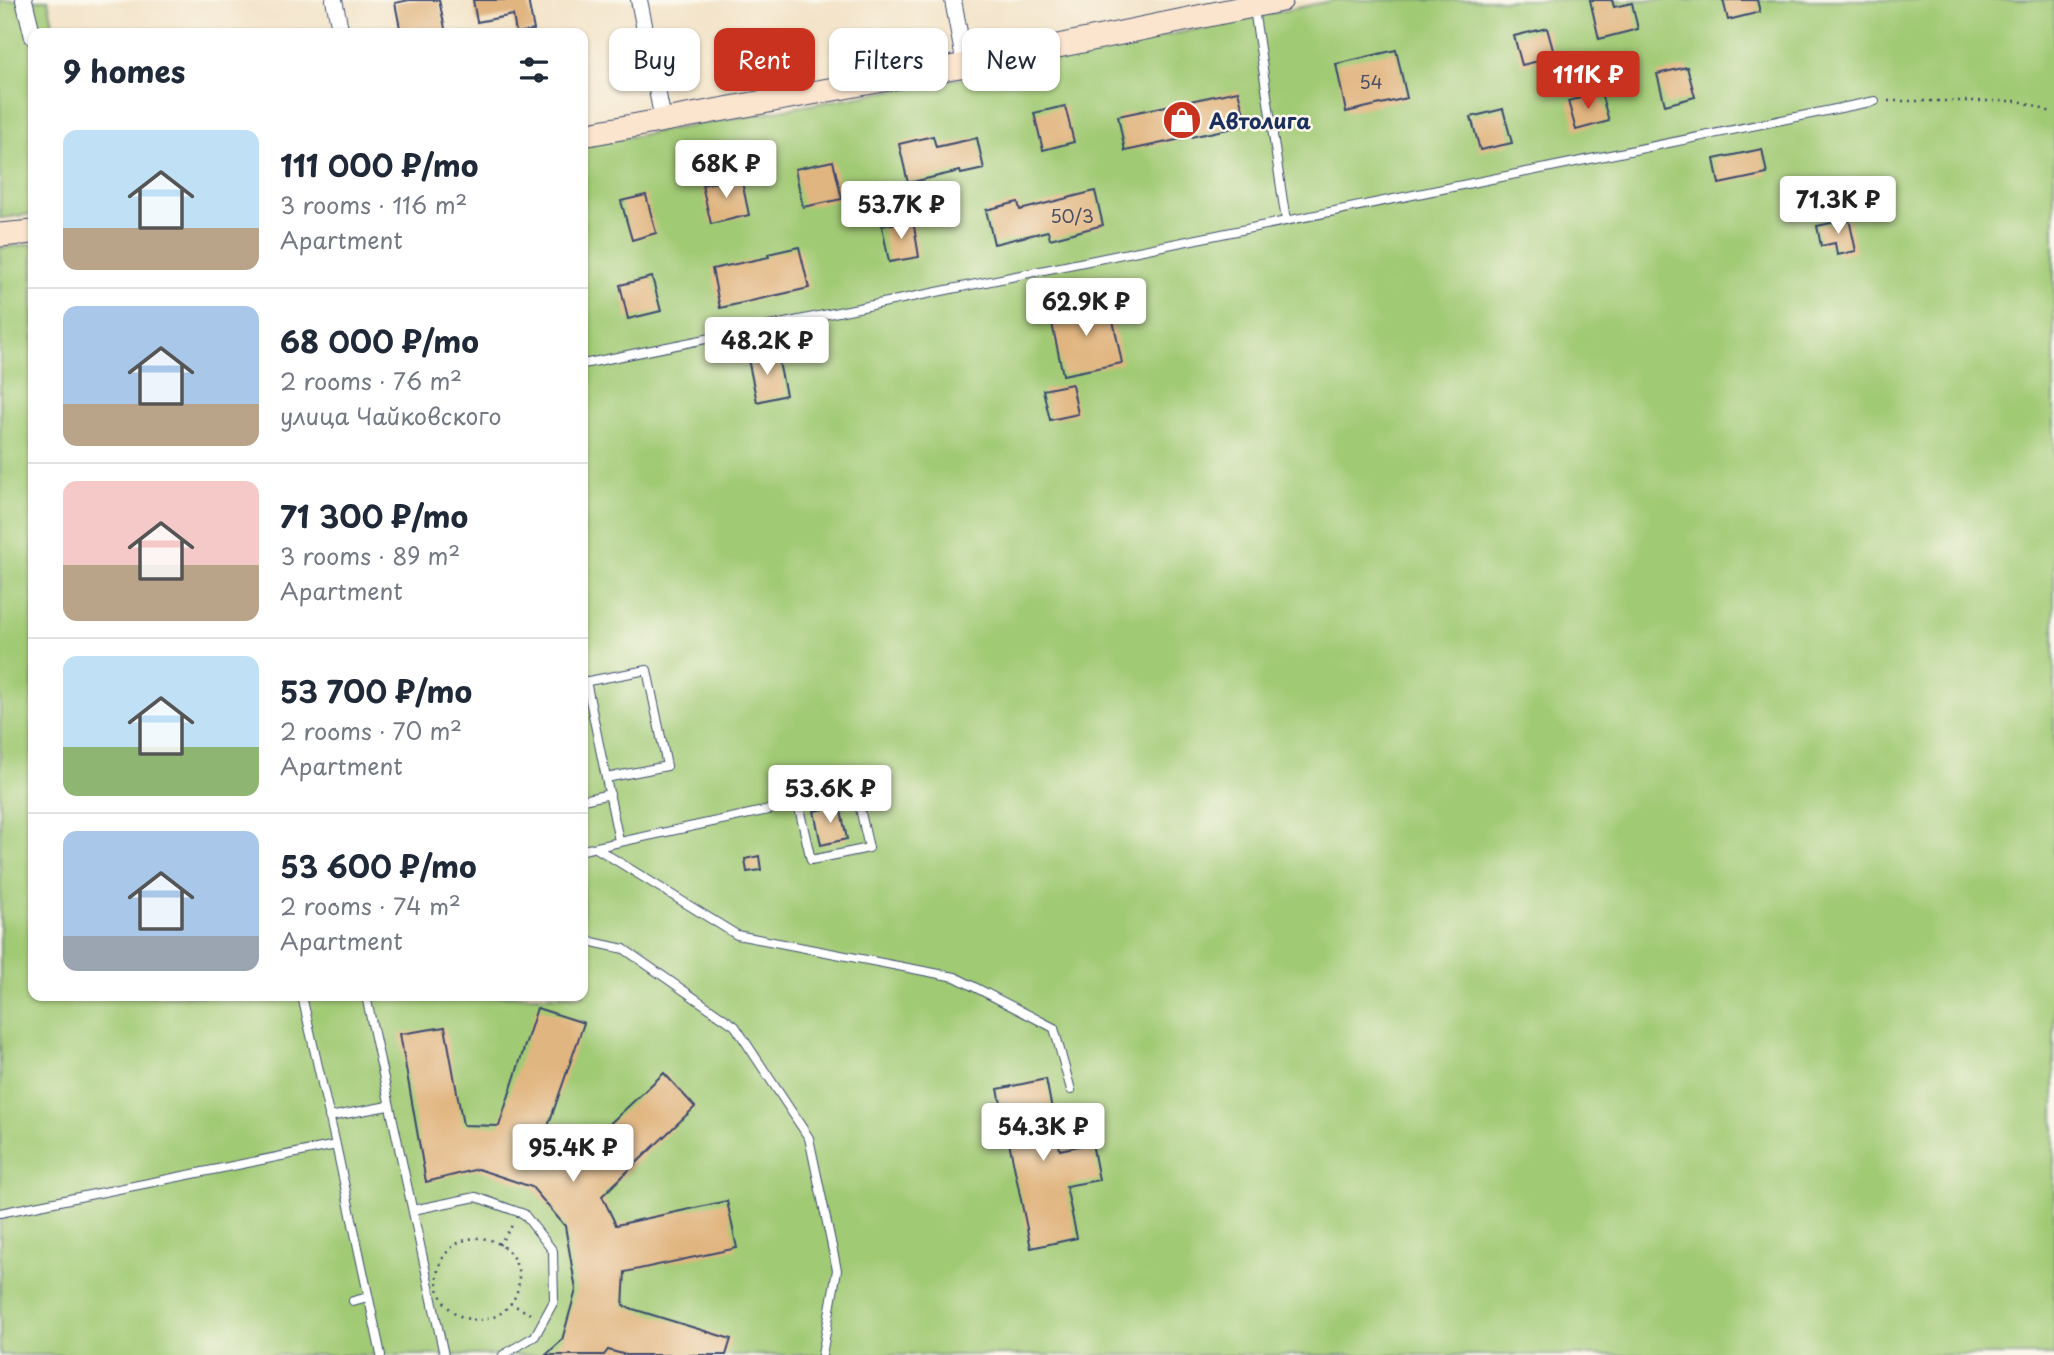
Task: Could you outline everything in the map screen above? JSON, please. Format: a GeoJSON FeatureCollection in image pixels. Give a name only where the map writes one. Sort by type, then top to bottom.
{"type":"FeatureCollection","features":[{"type":"Feature","properties":{"kind":"street"},"geometry":{"type":"LineString","coordinates":[[24,0],[31,28]]}},
{"type":"Feature","properties":{"kind":"street"},"geometry":{"type":"LineString","coordinates":[[334,0],[340,28]]}},
{"type":"Feature","properties":{"kind":"street"},"geometry":{"type":"LineString","coordinates":[[639,0],[663,120]]}},
{"type":"Feature","properties":{"kind":"street"},"geometry":{"type":"LineString","coordinates":[[953,0],[962,49]]}},
{"type":"Feature","properties":{"kind":"street"},"geometry":{"type":"LineString","coordinates":[[1060,45],[1253,3],[1281,0]]}},
{"type":"Feature","properties":{"kind":"street"},"geometry":{"type":"LineString","coordinates":[[588,134],[962,66]]}},
{"type":"Feature","properties":{"kind":"street"},"geometry":{"type":"LineString","coordinates":[[0,235],[28,232]]}},
{"type":"Feature","properties":{"kind":"lane"},"geometry":{"type":"LineString","coordinates":[[1253,3],[1286,221]]}},
{"type":"Feature","properties":{"kind":"lane"},"geometry":{"type":"LineString","coordinates":[[588,363],[1875,102]]}},
{"type":"Feature","properties":{"kind":"lane"},"geometry":{"type":"LineString","coordinates":[[588,680],[647,670],[667,766],[606,778]]}},
{"type":"Feature","properties":{"kind":"lane"},"geometry":{"type":"LineString","coordinates":[[588,699],[619,841]]}},
{"type":"Feature","properties":{"kind":"lane"},"geometry":{"type":"LineString","coordinates":[[588,849],[856,791],[869,848],[811,860],[798,804]]}},
{"type":"Feature","properties":{"kind":"lane"},"geometry":{"type":"LineString","coordinates":[[588,799],[610,794]]}},
{"type":"Feature","properties":{"kind":"lane"},"geometry":{"type":"LineString","coordinates":[[596,848],[737,935],[955,977],[1054,1028],[1071,1090]]}},
{"type":"Feature","properties":{"kind":"lane"},"geometry":{"type":"LineString","coordinates":[[588,941],[624,950],[735,1026],[810,1138],[837,1270],[822,1355]]}},
{"type":"Feature","properties":{"kind":"lane"},"geometry":{"type":"LineString","coordinates":[[303,1001],[381,1355]]}},
{"type":"Feature","properties":{"kind":"lane"},"geometry":{"type":"LineString","coordinates":[[367,1001],[444,1355]]}},
{"type":"Feature","properties":{"kind":"lane"},"geometry":{"type":"LineString","coordinates":[[329,1117],[388,1106]]}},
{"type":"Feature","properties":{"kind":"lane"},"geometry":{"type":"LineString","coordinates":[[0,1213],[336,1144]]}},
{"type":"Feature","properties":{"kind":"lane"},"geometry":{"type":"LineString","coordinates":[[413,1210],[476,1197],[520,1213],[553,1251],[554,1301],[535,1336],[503,1355]]}},
{"type":"Feature","properties":{"kind":"lane"},"geometry":{"type":"LineString","coordinates":[[353,1301],[368,1297]]}},
{"type":"Feature","properties":{"kind":"path"},"geometry":{"type":"LineString","coordinates":[[1875,102],[2019,102],[2054,113]]}},
{"type":"Feature","properties":{"kind":"path"},"geometry":{"type":"LineString","coordinates":[[499,1245],[520,1213]]}},
{"type":"Feature","properties":{"kind":"path"},"geometry":{"type":"LineString","coordinates":[[484,1238],[499,1245],[514,1261],[518,1273],[518,1286],[510,1303],[496,1315],[482,1320],[468,1319],[445,1304],[438,1291],[439,1263],[458,1243],[484,1238]]}},
{"type":"Feature","properties":{"kind":"path"},"geometry":{"type":"LineString","coordinates":[[510,1303],[543,1322]]}},
{"type":"Feature","properties":{"kind":"green space"},"geometry":{"type":"Polygon","coordinates":[[[0,0],[48,0],[54,28],[28,28],[28,215],[0,218],[0,0]]]}},
{"type":"Feature","properties":{"kind":"green space"},"geometry":{"type":"Polygon","coordinates":[[[1335,0],[2054,0],[2054,1355],[0,1355],[0,248],[28,245],[28,1001],[588,1001],[588,144],[889,91],[948,91],[948,80],[962,78],[962,91],[1060,91],[1060,58],[1335,0]]]}},
{"type":"Feature","properties":{"kind":"building"},"geometry":{"type":"Polygon","coordinates":[[[439,0],[445,28],[400,28],[395,3],[439,0]]]}},
{"type":"Feature","properties":{"kind":"building"},"geometry":{"type":"Polygon","coordinates":[[[473,0],[528,0],[534,28],[515,28],[513,15],[477,22],[473,0]]]}},
{"type":"Feature","properties":{"kind":"building"},"geometry":{"type":"Polygon","coordinates":[[[1590,0],[1612,0],[1614,7],[1632,3],[1638,29],[1599,39],[1590,0]]]}},
{"type":"Feature","properties":{"kind":"building"},"geometry":{"type":"Polygon","coordinates":[[[1723,0],[1757,0],[1760,12],[1728,20],[1723,0]]]}},
{"type":"Feature","properties":{"kind":"building"},"geometry":{"type":"Polygon","coordinates":[[[1547,28],[1555,57],[1522,65],[1514,36],[1547,28]]]}},
{"type":"Feature","properties":{"kind":"building"},"geometry":{"type":"Polygon","coordinates":[[[1396,50],[1407,98],[1346,112],[1336,64],[1396,50]]]}},
{"type":"Feature","properties":{"kind":"building"},"geometry":{"type":"Polygon","coordinates":[[[1687,67],[1695,97],[1665,105],[1657,74],[1687,67]]]}},
{"type":"Feature","properties":{"kind":"building","name":"Автолига"},"geometry":{"type":"Polygon","coordinates":[[[1238,91],[1247,125],[1125,151],[1118,116],[1238,91]]]}},
{"type":"Feature","properties":{"kind":"building"},"geometry":{"type":"Polygon","coordinates":[[[1601,93],[1609,121],[1576,130],[1568,101],[1601,93]]]}},
{"type":"Feature","properties":{"kind":"building"},"geometry":{"type":"Polygon","coordinates":[[[1065,106],[1074,142],[1043,150],[1034,113],[1065,106]]]}},
{"type":"Feature","properties":{"kind":"building"},"geometry":{"type":"Polygon","coordinates":[[[1503,109],[1512,143],[1480,150],[1471,117],[1503,109]]]}},
{"type":"Feature","properties":{"kind":"building"},"geometry":{"type":"Polygon","coordinates":[[[933,136],[936,147],[977,138],[984,169],[961,174],[960,171],[908,183],[899,144],[933,136]]]}},
{"type":"Feature","properties":{"kind":"building"},"geometry":{"type":"Polygon","coordinates":[[[1762,149],[1767,174],[1719,184],[1714,159],[1762,149]]]}},
{"type":"Feature","properties":{"kind":"building"},"geometry":{"type":"Polygon","coordinates":[[[833,161],[842,199],[803,207],[795,169],[833,161]]]}},
{"type":"Feature","properties":{"kind":"building"},"geometry":{"type":"Polygon","coordinates":[[[741,177],[749,215],[711,224],[702,185],[741,177]]]}},
{"type":"Feature","properties":{"kind":"building"},"geometry":{"type":"Polygon","coordinates":[[[1095,191],[1103,225],[1050,239],[1048,231],[994,244],[986,210],[1018,202],[1020,210],[1095,191]]]}},
{"type":"Feature","properties":{"kind":"building"},"geometry":{"type":"Polygon","coordinates":[[[646,195],[656,233],[632,240],[621,201],[646,195]]]}},
{"type":"Feature","properties":{"kind":"building"},"geometry":{"type":"Polygon","coordinates":[[[1849,219],[1856,251],[1837,255],[1835,243],[1821,246],[1817,226],[1849,219]]]}},
{"type":"Feature","properties":{"kind":"building"},"geometry":{"type":"Polygon","coordinates":[[[913,220],[919,257],[889,262],[882,226],[913,220]]]}},
{"type":"Feature","properties":{"kind":"building"},"geometry":{"type":"Polygon","coordinates":[[[799,247],[809,288],[720,308],[712,269],[769,257],[768,254],[799,247]]]}},
{"type":"Feature","properties":{"kind":"building"},"geometry":{"type":"Polygon","coordinates":[[[652,277],[661,311],[628,319],[620,285],[652,277]]]}},
{"type":"Feature","properties":{"kind":"building"},"geometry":{"type":"Polygon","coordinates":[[[1109,301],[1122,363],[1063,375],[1050,314],[1109,301]]]}},
{"type":"Feature","properties":{"kind":"building"},"geometry":{"type":"Polygon","coordinates":[[[777,353],[786,395],[757,402],[748,359],[777,353]]]}},
{"type":"Feature","properties":{"kind":"building"},"geometry":{"type":"Polygon","coordinates":[[[1072,384],[1078,414],[1050,420],[1043,390],[1072,384]]]}},
{"type":"Feature","properties":{"kind":"building"},"geometry":{"type":"Polygon","coordinates":[[[840,806],[847,839],[821,845],[814,811],[840,806]]]}},
{"type":"Feature","properties":{"kind":"building"},"geometry":{"type":"Polygon","coordinates":[[[759,856],[761,870],[747,872],[745,859],[759,856]]]}},
{"type":"Feature","properties":{"kind":"building"},"geometry":{"type":"Polygon","coordinates":[[[537,1008],[584,1023],[543,1141],[570,1161],[664,1073],[695,1107],[602,1196],[616,1225],[727,1201],[737,1248],[625,1272],[623,1306],[731,1339],[726,1355],[626,1355],[608,1350],[604,1355],[546,1355],[562,1340],[576,1290],[565,1226],[532,1187],[478,1169],[426,1182],[400,1034],[445,1027],[463,1125],[499,1126],[537,1008]]]}},
{"type":"Feature","properties":{"kind":"building"},"geometry":{"type":"Polygon","coordinates":[[[1046,1079],[1060,1150],[1092,1143],[1099,1180],[1066,1186],[1077,1238],[1031,1248],[998,1089],[1046,1079]]]}},
{"type":"Feature","properties":{"kind":"place","name":"Автолига"},"geometry":{"type":"Point","coordinates":[1182,120]}}]}
